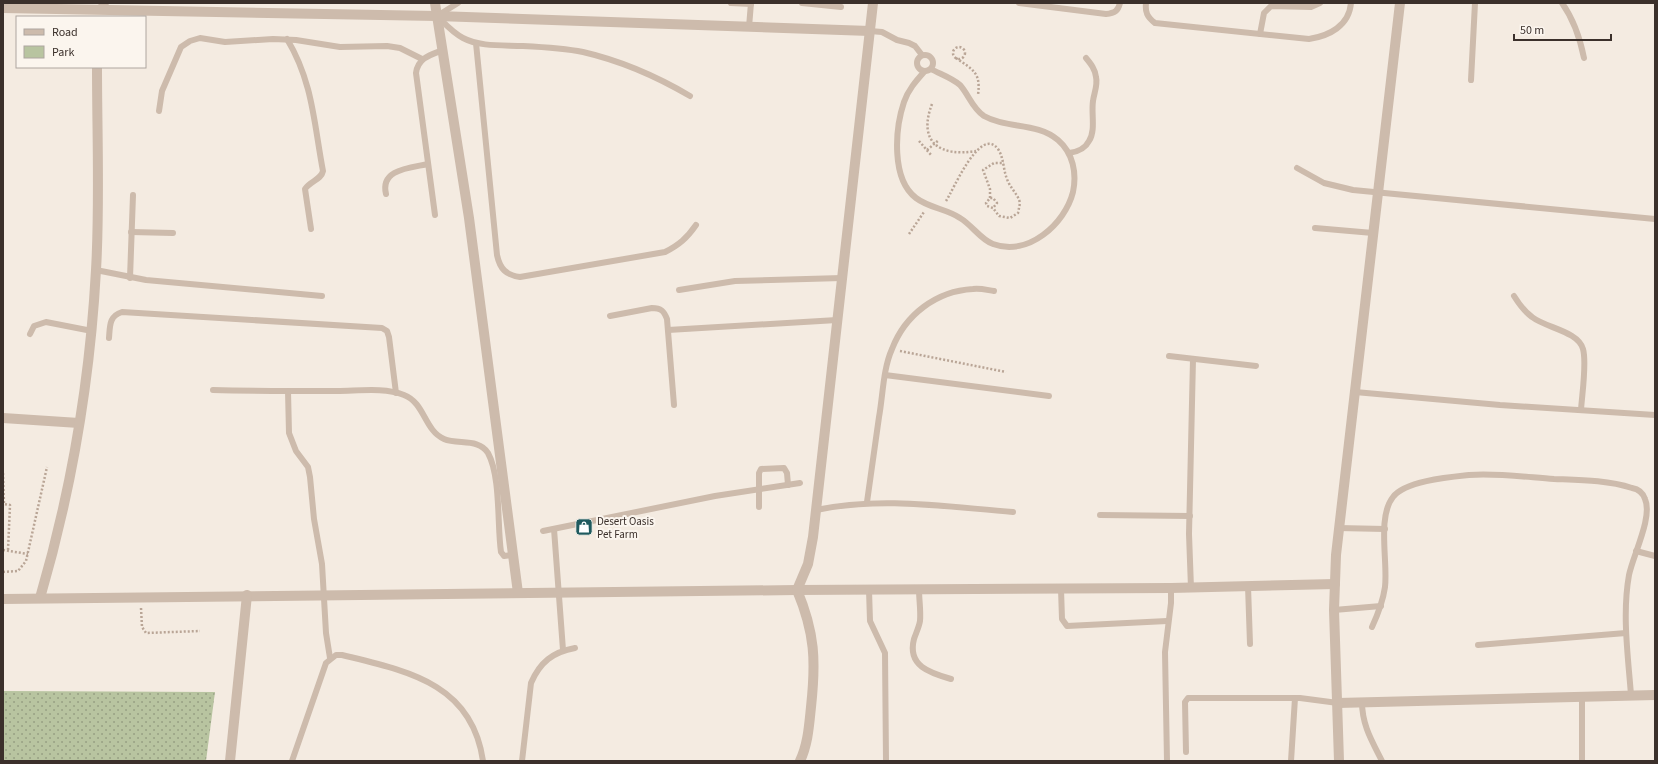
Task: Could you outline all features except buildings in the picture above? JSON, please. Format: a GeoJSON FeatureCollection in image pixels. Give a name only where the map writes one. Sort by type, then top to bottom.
{"type":"FeatureCollection","features":[{"type":"Feature","properties":{"kind":"street"},"geometry":{"type":"LineString","coordinates":[[435,3],[470,218],[518,594]]}},
{"type":"Feature","properties":{"kind":"street"},"geometry":{"type":"LineString","coordinates":[[800,761],[806,746],[809,731],[815,673],[811,630],[797,590],[808,564],[811,550],[873,3]]}},
{"type":"Feature","properties":{"kind":"street"},"geometry":{"type":"LineString","coordinates":[[1339,761],[1334,610],[1334,584],[1338,528],[1400,3]]}},
{"type":"Feature","properties":{"kind":"street"},"geometry":{"type":"LineString","coordinates":[[3,8],[31,12],[42,6],[96,10],[437,16],[870,31]]}},
{"type":"Feature","properties":{"kind":"street"},"geometry":{"type":"LineString","coordinates":[[40,598],[64,507],[79,423],[92,331],[98,209],[97,68]]}},
{"type":"Feature","properties":{"kind":"street"},"geometry":{"type":"LineString","coordinates":[[3,418],[79,423]]}},
{"type":"Feature","properties":{"kind":"street"},"geometry":{"type":"LineString","coordinates":[[3,599],[247,595],[1191,588],[1334,584]]}},
{"type":"Feature","properties":{"kind":"street"},"geometry":{"type":"LineString","coordinates":[[230,761],[247,595]]}},
{"type":"Feature","properties":{"kind":"street"},"geometry":{"type":"LineString","coordinates":[[1338,703],[1655,695]]}},
{"type":"Feature","properties":{"kind":"lane"},"geometry":{"type":"LineString","coordinates":[[96,10],[106,3]]}},
{"type":"Feature","properties":{"kind":"lane"},"geometry":{"type":"LineString","coordinates":[[458,3],[437,16],[462,38],[476,43],[544,47],[582,52],[620,62],[656,77],[690,96]]}},
{"type":"Feature","properties":{"kind":"lane"},"geometry":{"type":"LineString","coordinates":[[731,3],[751,3],[749,27]]}},
{"type":"Feature","properties":{"kind":"lane"},"geometry":{"type":"LineString","coordinates":[[802,3],[841,7]]}},
{"type":"Feature","properties":{"kind":"lane"},"geometry":{"type":"LineString","coordinates":[[1019,3],[1106,14],[1113,14],[1118,10],[1120,3]]}},
{"type":"Feature","properties":{"kind":"lane"},"geometry":{"type":"LineString","coordinates":[[1146,3],[1146,12],[1149,18],[1155,22],[1310,39],[1324,37],[1336,31],[1345,20],[1352,3]]}},
{"type":"Feature","properties":{"kind":"lane"},"geometry":{"type":"LineString","coordinates":[[1260,34],[1264,13],[1271,6],[1311,7],[1320,3]]}},
{"type":"Feature","properties":{"kind":"lane"},"geometry":{"type":"LineString","coordinates":[[1471,80],[1474,3]]}},
{"type":"Feature","properties":{"kind":"lane"},"geometry":{"type":"LineString","coordinates":[[1562,3],[1573,21],[1580,39],[1584,58]]}},
{"type":"Feature","properties":{"kind":"lane"},"geometry":{"type":"LineString","coordinates":[[870,31],[882,32],[897,40],[909,43],[919,50],[922,55],[926,55],[932,59],[933,66],[924,72],[913,85],[905,101],[900,118],[898,161],[900,175],[906,188],[916,198],[929,205],[942,208],[960,218],[992,244],[1011,246],[1032,242],[1054,225],[1065,211],[1072,197],[1075,182],[1074,166],[1069,153],[1058,140],[1047,133],[1035,128],[992,120],[976,109],[960,86],[930,69]]}},
{"type":"Feature","properties":{"kind":"lane"},"geometry":{"type":"LineString","coordinates":[[159,111],[160,97],[176,55],[181,47],[190,41],[200,38],[224,42],[287,39],[340,46],[387,46],[400,48],[422,59]]}},
{"type":"Feature","properties":{"kind":"lane"},"geometry":{"type":"LineString","coordinates":[[287,39],[296,53],[308,83],[323,171],[320,178],[307,185],[305,189],[311,229]]}},
{"type":"Feature","properties":{"kind":"lane"},"geometry":{"type":"LineString","coordinates":[[476,43],[497,255],[499,264],[504,271],[512,276],[520,277],[658,254],[678,246],[688,237],[696,225]]}},
{"type":"Feature","properties":{"kind":"lane"},"geometry":{"type":"LineString","coordinates":[[435,215],[416,74],[417,65],[422,59],[443,50]]}},
{"type":"Feature","properties":{"kind":"lane"},"geometry":{"type":"LineString","coordinates":[[922,55],[917,60],[916,64],[920,70],[924,72]]}},
{"type":"Feature","properties":{"kind":"lane"},"geometry":{"type":"LineString","coordinates":[[1069,153],[1077,152],[1084,147],[1090,140],[1092,132],[1092,112],[1096,78],[1093,67],[1086,58]]}},
{"type":"Feature","properties":{"kind":"lane"},"geometry":{"type":"LineString","coordinates":[[386,194],[384,187],[390,174],[396,171],[428,164]]}},
{"type":"Feature","properties":{"kind":"lane"},"geometry":{"type":"LineString","coordinates":[[1297,168],[1310,176],[1338,188],[1655,219]]}},
{"type":"Feature","properties":{"kind":"lane"},"geometry":{"type":"LineString","coordinates":[[130,278],[133,195]]}},
{"type":"Feature","properties":{"kind":"lane"},"geometry":{"type":"LineString","coordinates":[[1315,228],[1373,233]]}},
{"type":"Feature","properties":{"kind":"lane"},"geometry":{"type":"LineString","coordinates":[[131,232],[173,233]]}},
{"type":"Feature","properties":{"kind":"lane"},"geometry":{"type":"LineString","coordinates":[[96,270],[130,278],[322,296]]}},
{"type":"Feature","properties":{"kind":"lane"},"geometry":{"type":"LineString","coordinates":[[679,290],[735,280],[842,278]]}},
{"type":"Feature","properties":{"kind":"lane"},"geometry":{"type":"LineString","coordinates":[[867,502],[885,375],[891,350],[905,324],[915,313],[932,300],[952,292],[974,289],[994,291]]}},
{"type":"Feature","properties":{"kind":"lane"},"geometry":{"type":"LineString","coordinates":[[1514,296],[1532,317],[1544,324],[1575,337],[1580,342],[1584,355],[1582,410]]}},
{"type":"Feature","properties":{"kind":"lane"},"geometry":{"type":"LineString","coordinates":[[610,316],[652,308],[658,308],[664,312],[668,330],[674,405]]}},
{"type":"Feature","properties":{"kind":"lane"},"geometry":{"type":"LineString","coordinates":[[109,338],[111,321],[113,317],[117,314],[127,312],[382,328],[387,331],[389,337],[396,393]]}},
{"type":"Feature","properties":{"kind":"lane"},"geometry":{"type":"LineString","coordinates":[[668,330],[837,320]]}},
{"type":"Feature","properties":{"kind":"lane"},"geometry":{"type":"LineString","coordinates":[[30,334],[34,326],[46,322],[92,331]]}},
{"type":"Feature","properties":{"kind":"lane"},"geometry":{"type":"LineString","coordinates":[[1170,356],[1256,366]]}},
{"type":"Feature","properties":{"kind":"lane"},"geometry":{"type":"LineString","coordinates":[[1191,588],[1190,516],[1193,359]]}},
{"type":"Feature","properties":{"kind":"lane"},"geometry":{"type":"LineString","coordinates":[[885,375],[1049,396]]}},
{"type":"Feature","properties":{"kind":"lane"},"geometry":{"type":"LineString","coordinates":[[212,390],[372,391],[404,395],[419,406],[431,427],[442,438],[456,442],[476,444],[488,452],[495,481],[501,552],[504,556],[513,555]]}},
{"type":"Feature","properties":{"kind":"lane"},"geometry":{"type":"LineString","coordinates":[[288,391],[289,434],[296,451],[308,467],[314,519],[322,564],[326,633],[330,658]]}},
{"type":"Feature","properties":{"kind":"lane"},"geometry":{"type":"LineString","coordinates":[[1355,392],[1655,415]]}},
{"type":"Feature","properties":{"kind":"lane"},"geometry":{"type":"LineString","coordinates":[[759,507],[759,472],[763,468],[784,468],[787,473],[788,485]]}},
{"type":"Feature","properties":{"kind":"lane"},"geometry":{"type":"LineString","coordinates":[[1372,627],[1381,606],[1385,585],[1385,529],[1387,511],[1392,498],[1403,488],[1447,478],[1492,474],[1605,482],[1634,488],[1641,492],[1645,498],[1647,506],[1629,574],[1626,597],[1626,633],[1631,695]]}},
{"type":"Feature","properties":{"kind":"lane"},"geometry":{"type":"LineString","coordinates":[[544,531],[715,496],[759,490],[764,487],[800,483]]}},
{"type":"Feature","properties":{"kind":"lane"},"geometry":{"type":"LineString","coordinates":[[816,510],[867,502],[887,502],[1013,512]]}},
{"type":"Feature","properties":{"kind":"lane"},"geometry":{"type":"LineString","coordinates":[[1100,515],[1190,516]]}},
{"type":"Feature","properties":{"kind":"lane"},"geometry":{"type":"LineString","coordinates":[[1338,528],[1385,529]]}},
{"type":"Feature","properties":{"kind":"lane"},"geometry":{"type":"LineString","coordinates":[[554,529],[563,650]]}},
{"type":"Feature","properties":{"kind":"lane"},"geometry":{"type":"LineString","coordinates":[[1636,551],[1655,556]]}},
{"type":"Feature","properties":{"kind":"lane"},"geometry":{"type":"LineString","coordinates":[[1248,586],[1250,644]]}},
{"type":"Feature","properties":{"kind":"lane"},"geometry":{"type":"LineString","coordinates":[[1167,761],[1165,652],[1167,621],[1171,603],[1171,588]]}},
{"type":"Feature","properties":{"kind":"lane"},"geometry":{"type":"LineString","coordinates":[[1061,589],[1062,619],[1067,626],[1167,621]]}},
{"type":"Feature","properties":{"kind":"lane"},"geometry":{"type":"LineString","coordinates":[[869,590],[870,621],[885,652],[886,761]]}},
{"type":"Feature","properties":{"kind":"lane"},"geometry":{"type":"LineString","coordinates":[[919,590],[920,621],[913,647],[915,657],[919,665],[926,671],[951,679]]}},
{"type":"Feature","properties":{"kind":"lane"},"geometry":{"type":"LineString","coordinates":[[1334,610],[1381,606]]}},
{"type":"Feature","properties":{"kind":"lane"},"geometry":{"type":"LineString","coordinates":[[1478,645],[1626,633]]}},
{"type":"Feature","properties":{"kind":"lane"},"geometry":{"type":"LineString","coordinates":[[522,761],[531,683],[536,672],[543,662],[563,650],[575,648]]}},
{"type":"Feature","properties":{"kind":"lane"},"geometry":{"type":"LineString","coordinates":[[292,761],[324,669],[330,658],[336,655],[342,655],[383,665],[420,678],[446,692],[459,704],[470,718],[477,735],[483,761]]}},
{"type":"Feature","properties":{"kind":"lane"},"geometry":{"type":"LineString","coordinates":[[1582,696],[1582,761]]}},
{"type":"Feature","properties":{"kind":"lane"},"geometry":{"type":"LineString","coordinates":[[1186,752],[1185,702],[1188,698],[1295,698],[1338,703]]}},
{"type":"Feature","properties":{"kind":"lane"},"geometry":{"type":"LineString","coordinates":[[1291,761],[1295,698]]}},
{"type":"Feature","properties":{"kind":"lane"},"geometry":{"type":"LineString","coordinates":[[1362,702],[1363,722],[1366,731],[1382,761]]}},
{"type":"Feature","properties":{"kind":"path"},"geometry":{"type":"LineString","coordinates":[[956,58],[962,59],[965,50],[963,48],[956,48],[954,50],[954,56],[956,58],[971,68],[976,73],[979,80],[976,109]]}},
{"type":"Feature","properties":{"kind":"path"},"geometry":{"type":"LineString","coordinates":[[932,104],[928,119],[928,127],[929,136],[934,144],[950,152],[976,151]]}},
{"type":"Feature","properties":{"kind":"path"},"geometry":{"type":"LineString","coordinates":[[927,150],[939,140]]}},
{"type":"Feature","properties":{"kind":"path"},"geometry":{"type":"LineString","coordinates":[[920,142],[932,156]]}},
{"type":"Feature","properties":{"kind":"path"},"geometry":{"type":"LineString","coordinates":[[942,208],[964,167],[976,151],[989,144],[998,150],[1004,163],[1007,179],[1019,198],[1020,209],[1014,217],[1010,218],[999,216],[993,208],[987,206],[986,203],[990,198],[990,189],[984,170],[994,163],[1004,163]]}},
{"type":"Feature","properties":{"kind":"path"},"geometry":{"type":"LineString","coordinates":[[990,198],[993,198],[997,203],[993,208]]}},
{"type":"Feature","properties":{"kind":"path"},"geometry":{"type":"LineString","coordinates":[[909,234],[929,205]]}},
{"type":"Feature","properties":{"kind":"path"},"geometry":{"type":"LineString","coordinates":[[891,350],[1006,372]]}},
{"type":"Feature","properties":{"kind":"path"},"geometry":{"type":"LineString","coordinates":[[3,572],[18,570],[23,566],[28,554],[47,466]]}},
{"type":"Feature","properties":{"kind":"path"},"geometry":{"type":"LineString","coordinates":[[3,473],[4,504],[10,505],[8,550]]}},
{"type":"Feature","properties":{"kind":"path"},"geometry":{"type":"LineString","coordinates":[[3,550],[28,554]]}},
{"type":"Feature","properties":{"kind":"path"},"geometry":{"type":"LineString","coordinates":[[141,597],[142,627],[146,633],[200,631]]}},
{"type":"Feature","properties":{"kind":"green space"},"geometry":{"type":"Polygon","coordinates":[[[3,691],[215,692],[206,761],[3,761],[3,691]]]}},
{"type":"Feature","properties":{"kind":"place","name":"Desert Oasis Pet Farm"},"geometry":{"type":"Point","coordinates":[584,527]}}]}
